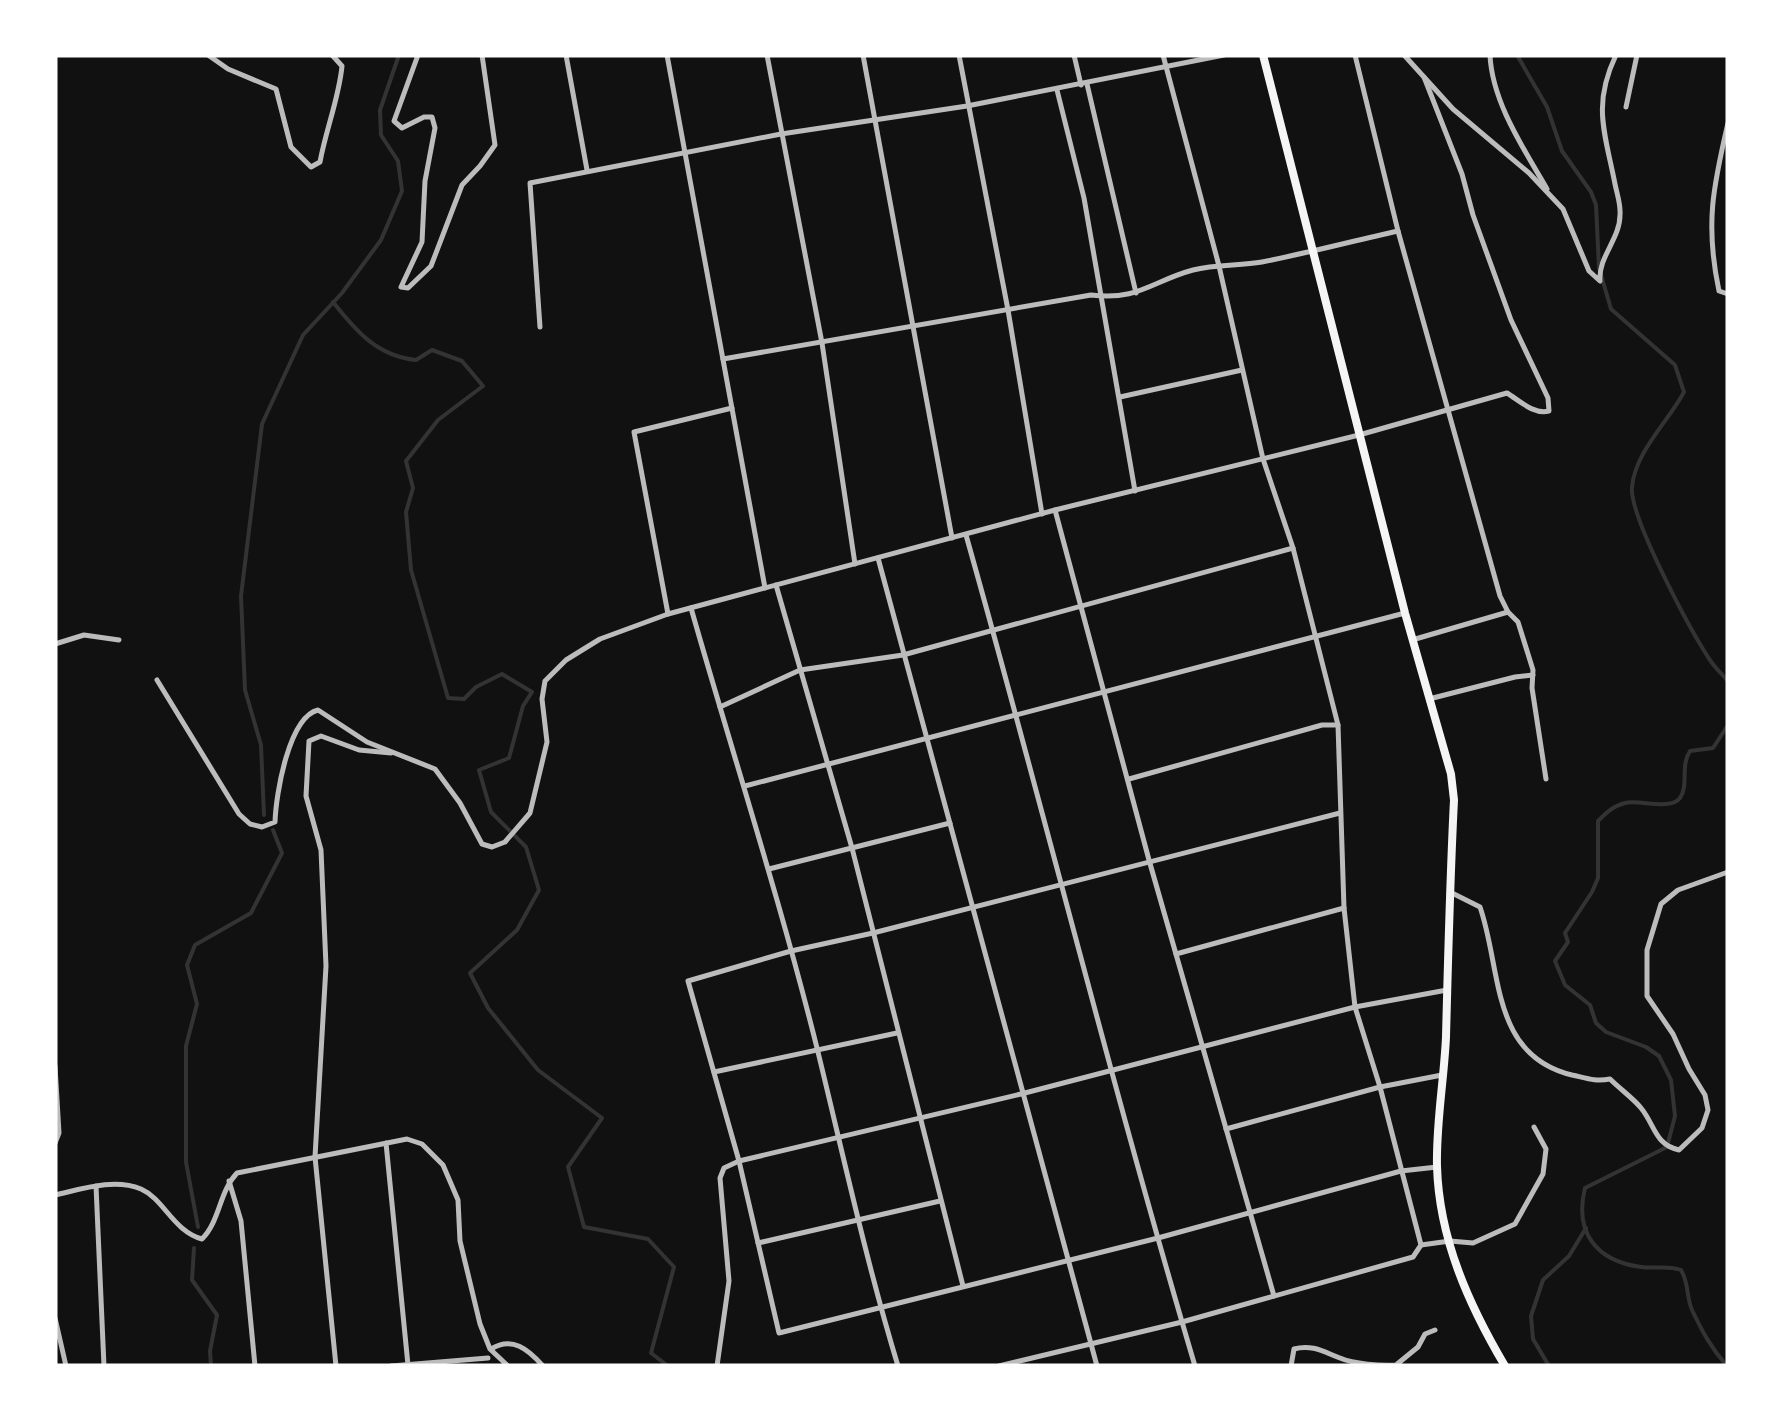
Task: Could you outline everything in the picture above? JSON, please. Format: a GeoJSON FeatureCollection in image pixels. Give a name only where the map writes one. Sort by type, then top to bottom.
{"type":"FeatureCollection","features":[{"type":"Feature","properties":{"kind":"main road"},"geometry":{"type":"LineString","coordinates":[[1263,55],[1405,614],[1450,774],[1454,800],[1438,1166],[1450,1240],[1474,1314],[1505,1366]]}},
{"type":"Feature","properties":{"kind":"street"},"geometry":{"type":"LineString","coordinates":[[208,55],[228,70],[276,89],[290,147],[311,168],[320,162],[328,117],[338,95],[342,66],[332,55]]}},
{"type":"Feature","properties":{"kind":"street"},"geometry":{"type":"LineString","coordinates":[[418,55],[394,121],[402,128],[432,116],[435,128],[425,181],[422,242],[400,288],[408,288],[431,266],[462,185],[495,144],[482,55]]}},
{"type":"Feature","properties":{"kind":"street"},"geometry":{"type":"LineString","coordinates":[[566,55],[587,171]]}},
{"type":"Feature","properties":{"kind":"street"},"geometry":{"type":"LineString","coordinates":[[667,55],[765,588]]}},
{"type":"Feature","properties":{"kind":"street"},"geometry":{"type":"LineString","coordinates":[[767,55],[822,343],[854,564]]}},
{"type":"Feature","properties":{"kind":"street"},"geometry":{"type":"LineString","coordinates":[[863,55],[952,538]]}},
{"type":"Feature","properties":{"kind":"street"},"geometry":{"type":"LineString","coordinates":[[959,55],[1042,514]]}},
{"type":"Feature","properties":{"kind":"street"},"geometry":{"type":"LineString","coordinates":[[1074,55],[1136,293]]}},
{"type":"Feature","properties":{"kind":"street"},"geometry":{"type":"LineString","coordinates":[[1163,55],[1263,460],[1293,548],[1338,726],[1344,908],[1354,1007],[1380,1087],[1421,1245]]}},
{"type":"Feature","properties":{"kind":"street"},"geometry":{"type":"LineString","coordinates":[[540,327],[530,183],[781,134],[1057,90],[1224,55]]}},
{"type":"Feature","properties":{"kind":"street"},"geometry":{"type":"LineString","coordinates":[[1355,55],[1398,231],[1500,596],[1518,622],[1533,676],[1546,779]]}},
{"type":"Feature","properties":{"kind":"street"},"geometry":{"type":"LineString","coordinates":[[1404,55],[1453,109],[1552,196]]}},
{"type":"Feature","properties":{"kind":"street"},"geometry":{"type":"LineString","coordinates":[[1490,55],[1505,109],[1520,142],[1572,226],[1590,271],[1600,281],[1599,268],[1621,213],[1600,121],[1608,72],[1616,55]]}},
{"type":"Feature","properties":{"kind":"street"},"geometry":{"type":"LineString","coordinates":[[1626,107],[1637,55]]}},
{"type":"Feature","properties":{"kind":"street"},"geometry":{"type":"LineString","coordinates":[[157,680],[250,824],[262,827],[275,822],[298,725],[307,712],[318,710],[367,742],[435,769],[460,803],[482,844],[492,847],[505,842],[530,813],[547,742],[542,699],[545,681],[566,660],[600,640],[668,614],[1507,393],[1541,414],[1549,411],[1548,398],[1511,320],[1462,174],[1424,77]]}},
{"type":"Feature","properties":{"kind":"street"},"geometry":{"type":"LineString","coordinates":[[1057,90],[1069,128],[1103,297],[1135,491]]}},
{"type":"Feature","properties":{"kind":"street"},"geometry":{"type":"LineString","coordinates":[[1728,122],[1715,177],[1709,238],[1719,290],[1728,294]]}},
{"type":"Feature","properties":{"kind":"street"},"geometry":{"type":"LineString","coordinates":[[723,359],[1091,295],[1116,298],[1198,268],[1261,262],[1398,231]]}},
{"type":"Feature","properties":{"kind":"street"},"geometry":{"type":"LineString","coordinates":[[1120,397],[1242,370]]}},
{"type":"Feature","properties":{"kind":"street"},"geometry":{"type":"LineString","coordinates":[[668,614],[634,432],[732,408]]}},
{"type":"Feature","properties":{"kind":"street"},"geometry":{"type":"LineString","coordinates":[[1054,510],[1274,1296]]}},
{"type":"Feature","properties":{"kind":"street"},"geometry":{"type":"LineString","coordinates":[[966,535],[1110,1070],[1195,1366]]}},
{"type":"Feature","properties":{"kind":"street"},"geometry":{"type":"LineString","coordinates":[[720,707],[800,670],[902,656],[1293,548]]}},
{"type":"Feature","properties":{"kind":"street"},"geometry":{"type":"LineString","coordinates":[[878,558],[1097,1366]]}},
{"type":"Feature","properties":{"kind":"street"},"geometry":{"type":"LineString","coordinates":[[776,585],[852,848],[963,1286]]}},
{"type":"Feature","properties":{"kind":"street"},"geometry":{"type":"LineString","coordinates":[[691,608],[769,869],[857,1222],[898,1366]]}},
{"type":"Feature","properties":{"kind":"street"},"geometry":{"type":"LineString","coordinates":[[1412,640],[1508,612]]}},
{"type":"Feature","properties":{"kind":"street"},"geometry":{"type":"LineString","coordinates":[[745,786],[1405,614]]}},
{"type":"Feature","properties":{"kind":"street"},"geometry":{"type":"LineString","coordinates":[[55,644],[84,635],[119,640]]}},
{"type":"Feature","properties":{"kind":"street"},"geometry":{"type":"LineString","coordinates":[[1429,699],[1533,676]]}},
{"type":"Feature","properties":{"kind":"street"},"geometry":{"type":"LineString","coordinates":[[1130,780],[1322,725],[1338,726]]}},
{"type":"Feature","properties":{"kind":"street"},"geometry":{"type":"LineString","coordinates":[[336,1366],[315,1157],[326,966],[321,850],[306,796],[309,741],[321,736],[360,750],[399,754]]}},
{"type":"Feature","properties":{"kind":"street"},"geometry":{"type":"LineString","coordinates":[[1340,813],[873,934],[791,951],[688,981],[739,1161],[779,1333],[1068,1262],[1402,1170],[1438,1166]]}},
{"type":"Feature","properties":{"kind":"street"},"geometry":{"type":"LineString","coordinates":[[769,869],[951,822]]}},
{"type":"Feature","properties":{"kind":"street"},"geometry":{"type":"LineString","coordinates":[[1449,892],[1480,907],[1505,1014],[1520,1044],[1541,1063],[1559,1072],[1596,1082],[1610,1080],[1642,1108],[1660,1141],[1667,1148],[1679,1150],[1702,1128],[1708,1110],[1674,1034],[1647,996],[1646,950],[1661,904],[1678,890],[1728,872]]}},
{"type":"Feature","properties":{"kind":"street"},"geometry":{"type":"LineString","coordinates":[[1176,954],[1344,908]]}},
{"type":"Feature","properties":{"kind":"street"},"geometry":{"type":"LineString","coordinates":[[718,1366],[729,1281],[720,1178],[724,1168],[739,1161],[1021,1094],[1354,1007],[1447,990]]}},
{"type":"Feature","properties":{"kind":"street"},"geometry":{"type":"LineString","coordinates":[[714,1072],[897,1033]]}},
{"type":"Feature","properties":{"kind":"street"},"geometry":{"type":"LineString","coordinates":[[55,1066],[59,1132],[55,1143]]}},
{"type":"Feature","properties":{"kind":"street"},"geometry":{"type":"LineString","coordinates":[[1226,1129],[1380,1087],[1444,1075]]}},
{"type":"Feature","properties":{"kind":"street"},"geometry":{"type":"LineString","coordinates":[[999,1366],[1182,1322],[1413,1257],[1421,1245],[1450,1240],[1473,1243],[1515,1224],[1543,1174],[1546,1149],[1534,1127]]}},
{"type":"Feature","properties":{"kind":"street"},"geometry":{"type":"LineString","coordinates":[[55,1195],[105,1184],[143,1190],[192,1236],[202,1239],[237,1173],[407,1139],[422,1144],[443,1165],[458,1200],[460,1241],[480,1324],[490,1349],[508,1366]]}},
{"type":"Feature","properties":{"kind":"street"},"geometry":{"type":"LineString","coordinates":[[386,1143],[408,1364]]}},
{"type":"Feature","properties":{"kind":"street"},"geometry":{"type":"LineString","coordinates":[[229,1182],[241,1221],[255,1366]]}},
{"type":"Feature","properties":{"kind":"street"},"geometry":{"type":"LineString","coordinates":[[96,1186],[104,1366]]}},
{"type":"Feature","properties":{"kind":"street"},"geometry":{"type":"LineString","coordinates":[[758,1243],[940,1201]]}},
{"type":"Feature","properties":{"kind":"street"},"geometry":{"type":"LineString","coordinates":[[55,1318],[66,1366]]}},
{"type":"Feature","properties":{"kind":"street"},"geometry":{"type":"LineString","coordinates":[[1291,1366],[1294,1348],[1304,1346],[1342,1362],[1396,1365],[1418,1347],[1425,1334],[1436,1330]]}},
{"type":"Feature","properties":{"kind":"street"},"geometry":{"type":"LineString","coordinates":[[490,1349],[508,1342],[520,1346],[542,1366]]}},
{"type":"Feature","properties":{"kind":"street"},"geometry":{"type":"LineString","coordinates":[[486,1366],[490,1349]]}},
{"type":"Feature","properties":{"kind":"street"},"geometry":{"type":"LineString","coordinates":[[390,1366],[488,1358]]}},
{"type":"Feature","properties":{"kind":"waterway"},"geometry":{"type":"LineString","coordinates":[[264,815],[261,745],[245,690],[241,596],[262,424],[303,335],[342,293],[381,240],[402,191],[398,161],[381,135],[380,110],[399,55]]}},
{"type":"Feature","properties":{"kind":"waterway"},"geometry":{"type":"LineString","coordinates":[[1517,55],[1547,107],[1562,151],[1596,205],[1599,268],[1611,309],[1675,365],[1684,392],[1639,462],[1632,487],[1634,501],[1675,599],[1710,660],[1728,681]]}},
{"type":"Feature","properties":{"kind":"waterway"},"geometry":{"type":"LineString","coordinates":[[333,302],[379,348],[416,360],[432,350],[462,361],[483,386],[438,420],[406,461],[413,488],[406,512],[411,570],[448,698],[464,699],[476,687],[502,674],[532,692],[523,706],[509,758],[479,770],[491,812],[526,847],[539,890],[517,930],[470,973],[488,1008],[538,1070],[602,1118],[568,1167],[584,1227],[648,1239],[674,1267],[651,1353],[668,1366]]}},
{"type":"Feature","properties":{"kind":"waterway"},"geometry":{"type":"LineString","coordinates":[[1727,1366],[1692,1310],[1681,1270],[1625,1264],[1601,1251],[1586,1231],[1582,1204],[1585,1188],[1667,1147],[1675,1116],[1671,1080],[1659,1056],[1606,1032],[1596,1023],[1590,1005],[1565,985],[1555,961],[1568,942],[1565,933],[1598,878],[1598,821],[1625,803],[1675,802],[1683,793],[1690,751],[1713,748],[1728,725]]}},
{"type":"Feature","properties":{"kind":"waterway"},"geometry":{"type":"LineString","coordinates":[[198,1227],[186,1162],[186,1046],[197,1004],[187,965],[195,945],[251,913],[282,853],[273,830]]}},
{"type":"Feature","properties":{"kind":"waterway"},"geometry":{"type":"LineString","coordinates":[[1549,1366],[1533,1339],[1531,1316],[1543,1280],[1569,1256],[1586,1228]]}},
{"type":"Feature","properties":{"kind":"waterway"},"geometry":{"type":"LineString","coordinates":[[194,1248],[192,1280],[217,1315],[211,1366]]}}]}
